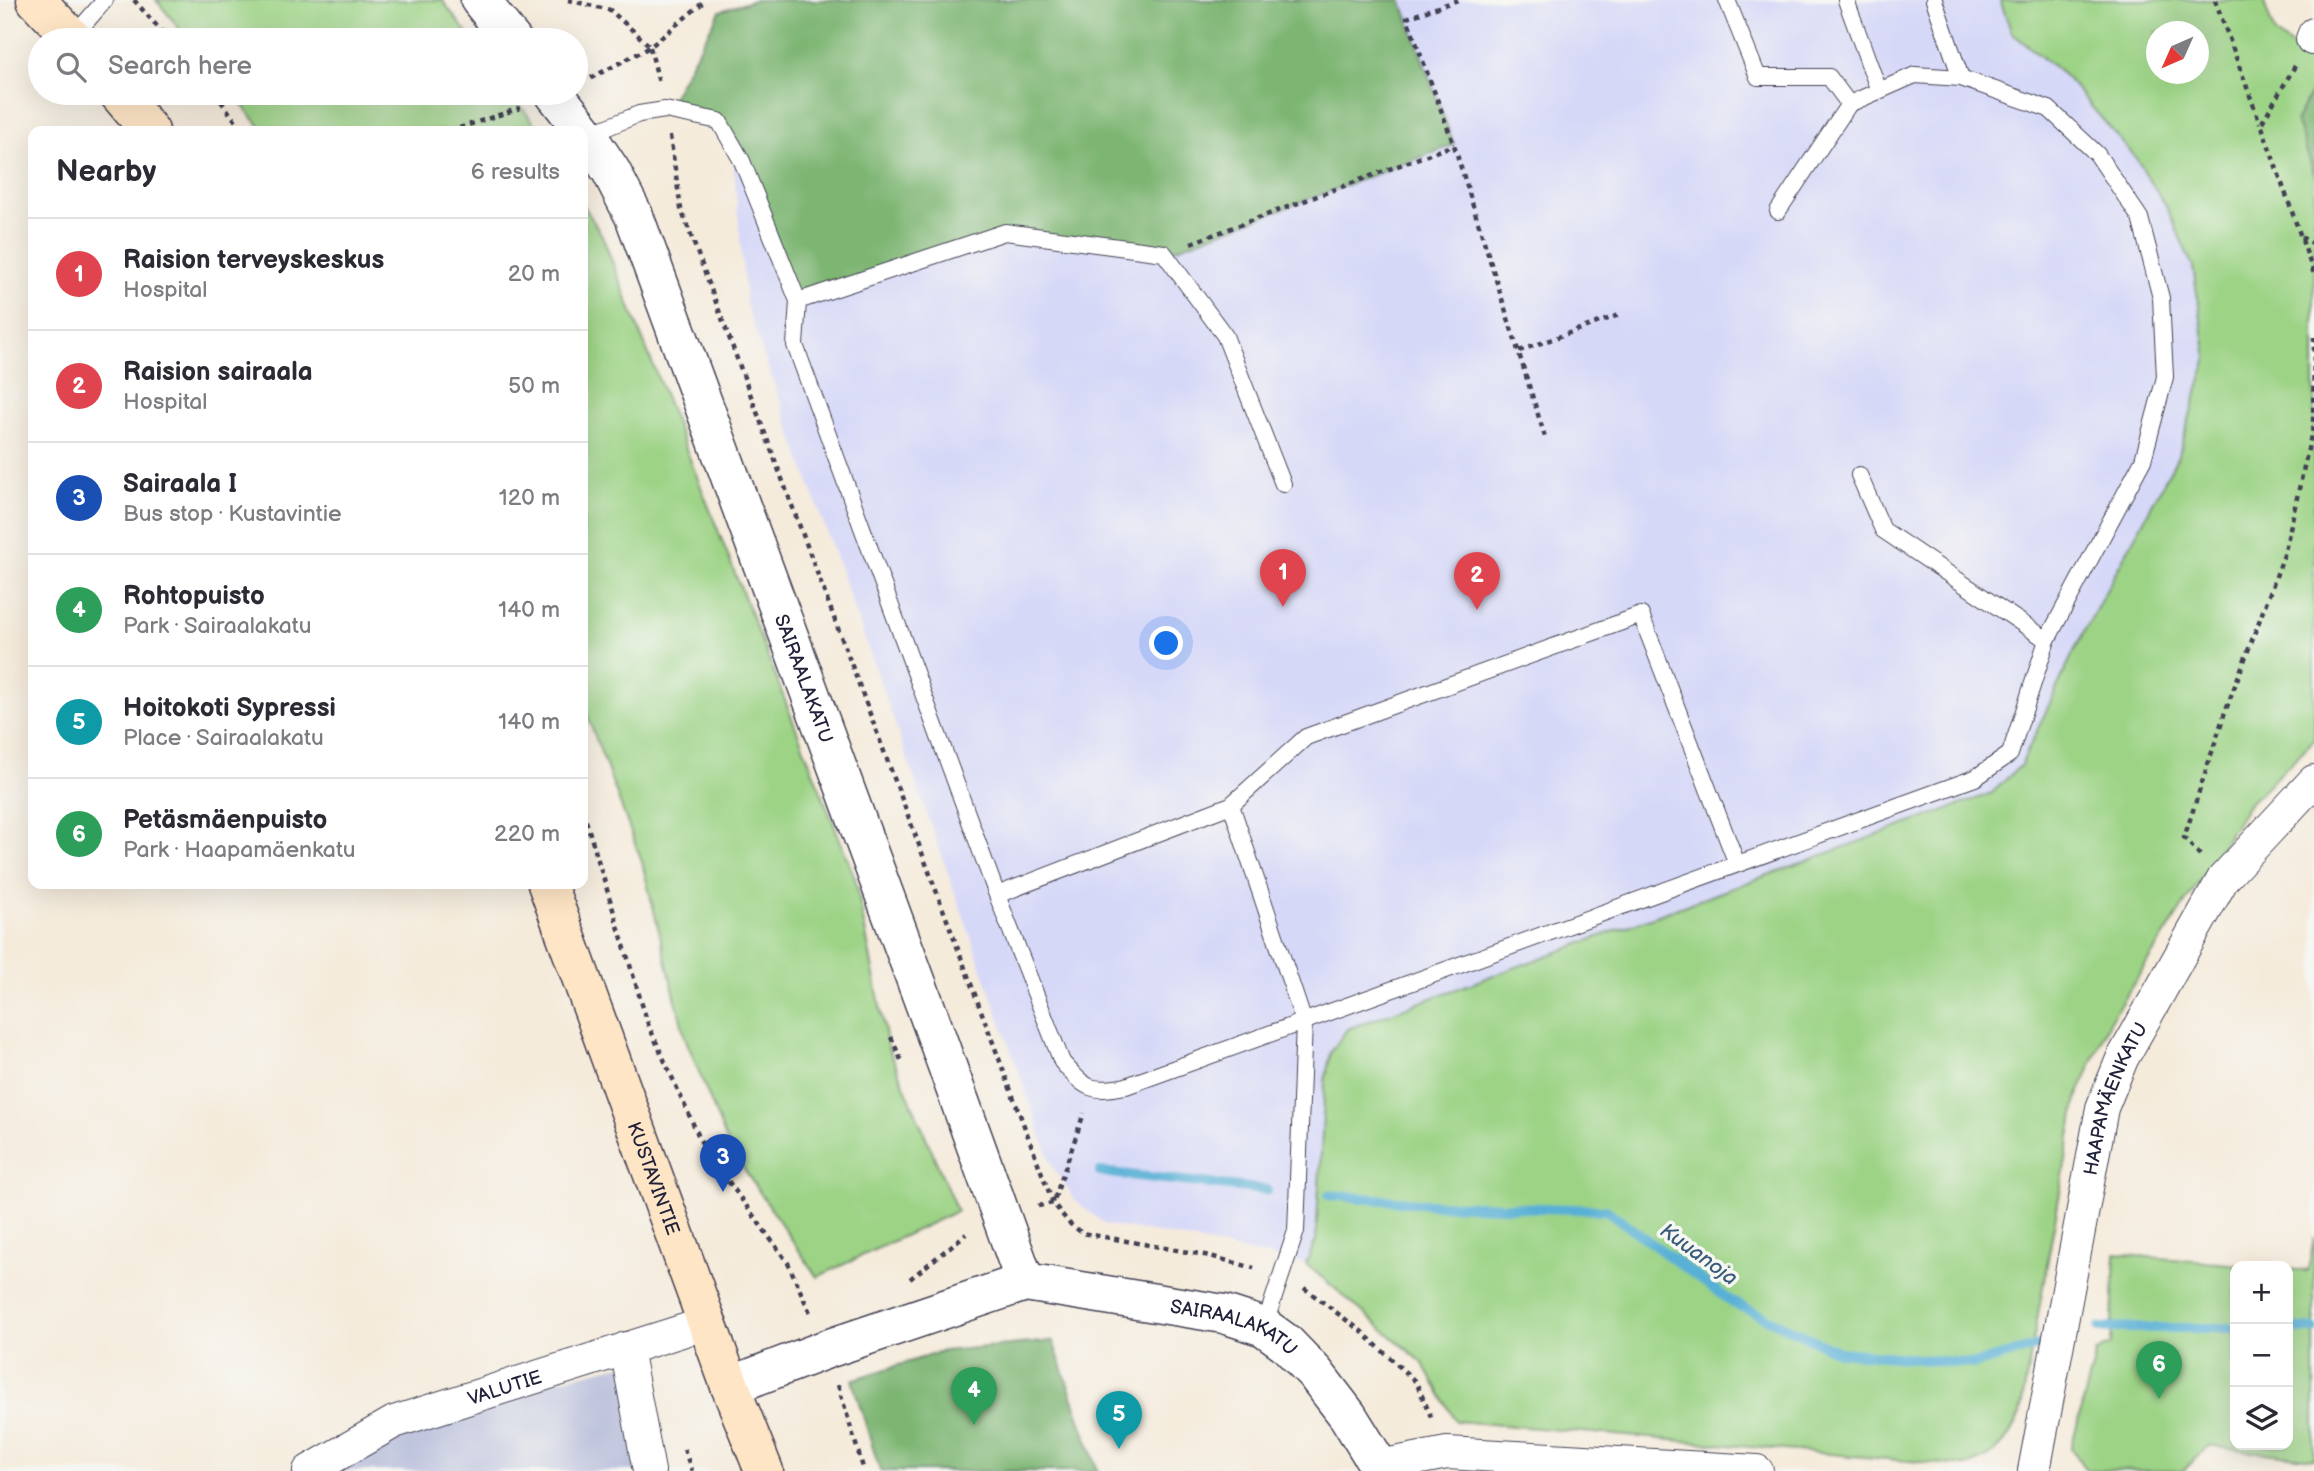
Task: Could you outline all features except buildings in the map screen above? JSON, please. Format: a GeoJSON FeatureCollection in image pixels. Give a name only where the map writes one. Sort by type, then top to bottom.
{"type":"FeatureCollection","features":[{"type":"Feature","properties":{"kind":"main road"},"geometry":{"type":"LineString","coordinates":[[36,0],[63,28]]}},
{"type":"Feature","properties":{"kind":"main road"},"geometry":{"type":"LineString","coordinates":[[128,105],[146,126]]}},
{"type":"Feature","properties":{"kind":"main road","name":"KUSTAVINTIE"},"geometry":{"type":"LineString","coordinates":[[549,889],[730,1386],[764,1471]]}},
{"type":"Feature","properties":{"kind":"street"},"geometry":{"type":"LineString","coordinates":[[480,0],[502,28]]}},
{"type":"Feature","properties":{"kind":"street","name":"SAIRAALAKATU"},"geometry":{"type":"LineString","coordinates":[[571,105],[580,126]]}},
{"type":"Feature","properties":{"kind":"street","name":"SAIRAALAKATU"},"geometry":{"type":"LineString","coordinates":[[588,141],[611,171],[634,216],[1025,1282]]}},
{"type":"Feature","properties":{"kind":"street","name":"HAAPAMÄENKATU"},"geometry":{"type":"LineString","coordinates":[[2034,1471],[2102,1108],[2122,1059],[2223,879],[2314,781]]}},
{"type":"Feature","properties":{"kind":"street","name":"SAIRAALAKATU"},"geometry":{"type":"LineString","coordinates":[[730,1386],[827,1349],[1025,1282],[1224,1314],[1264,1326],[1286,1343],[1315,1373],[1348,1416],[1380,1469]]}},
{"type":"Feature","properties":{"kind":"street","name":"VALUTIE"},"geometry":{"type":"LineString","coordinates":[[309,1471],[394,1422],[707,1323]]}},
{"type":"Feature","properties":{"kind":"street"},"geometry":{"type":"LineString","coordinates":[[626,1348],[649,1471]]}},
{"type":"Feature","properties":{"kind":"street"},"geometry":{"type":"LineString","coordinates":[[1380,1469],[1447,1453],[1757,1471]]}},
{"type":"Feature","properties":{"kind":"lane"},"geometry":{"type":"LineString","coordinates":[[82,28],[105,0]]}},
{"type":"Feature","properties":{"kind":"lane"},"geometry":{"type":"LineString","coordinates":[[1727,0],[1758,77],[1829,77],[1849,104]]}},
{"type":"Feature","properties":{"kind":"lane"},"geometry":{"type":"LineString","coordinates":[[1846,0],[1879,92]]}},
{"type":"Feature","properties":{"kind":"lane"},"geometry":{"type":"LineString","coordinates":[[1934,0],[1961,78]]}},
{"type":"Feature","properties":{"kind":"lane"},"geometry":{"type":"LineString","coordinates":[[588,136],[639,114],[666,110],[719,121],[742,161],[798,301],[795,345],[997,895],[1062,1062],[1079,1081],[1092,1089],[1106,1090],[1126,1086],[1975,778],[2010,754],[2047,640],[2143,460],[2165,377],[2161,298],[2140,218],[2097,153],[2049,109],[1961,78],[1915,75],[1849,104],[1777,211]]}},
{"type":"Feature","properties":{"kind":"lane"},"geometry":{"type":"LineString","coordinates":[[798,301],[1005,232],[1164,253],[1225,336],[1283,484]]}},
{"type":"Feature","properties":{"kind":"lane"},"geometry":{"type":"LineString","coordinates":[[1859,475],[1883,530],[2047,640]]}},
{"type":"Feature","properties":{"kind":"lane"},"geometry":{"type":"LineString","coordinates":[[997,895],[1231,805],[1307,737],[1641,615],[1737,864]]}},
{"type":"Feature","properties":{"kind":"lane"},"geometry":{"type":"LineString","coordinates":[[1231,805],[1304,1022],[1296,1231],[1264,1326]]}},
{"type":"Feature","properties":{"kind":"path"},"geometry":{"type":"LineString","coordinates":[[134,0],[158,28]]}},
{"type":"Feature","properties":{"kind":"path"},"geometry":{"type":"LineString","coordinates":[[568,0],[610,10],[650,47],[666,110],[681,209],[1053,1203],[1092,1089]]}},
{"type":"Feature","properties":{"kind":"path"},"geometry":{"type":"LineString","coordinates":[[588,78],[650,47],[706,0]]}},
{"type":"Feature","properties":{"kind":"path"},"geometry":{"type":"LineString","coordinates":[[1458,0],[1408,18],[1454,145],[1545,437]]}},
{"type":"Feature","properties":{"kind":"path"},"geometry":{"type":"LineString","coordinates":[[2215,0],[2314,274]]}},
{"type":"Feature","properties":{"kind":"path"},"geometry":{"type":"LineString","coordinates":[[2261,124],[2313,36]]}},
{"type":"Feature","properties":{"kind":"path"},"geometry":{"type":"LineString","coordinates":[[224,105],[239,126]]}},
{"type":"Feature","properties":{"kind":"path"},"geometry":{"type":"LineString","coordinates":[[464,126],[523,105]]}},
{"type":"Feature","properties":{"kind":"path"},"geometry":{"type":"LineString","coordinates":[[1164,253],[1454,145]]}},
{"type":"Feature","properties":{"kind":"path"},"geometry":{"type":"LineString","coordinates":[[2300,236],[2314,244]]}},
{"type":"Feature","properties":{"kind":"path"},"geometry":{"type":"LineString","coordinates":[[1519,351],[1619,314]]}},
{"type":"Feature","properties":{"kind":"path"},"geometry":{"type":"LineString","coordinates":[[2223,879],[2184,838],[2225,712],[2284,555],[2313,427],[2314,337]]}},
{"type":"Feature","properties":{"kind":"path"},"geometry":{"type":"LineString","coordinates":[[588,827],[648,1024],[704,1148],[788,1263],[827,1349],[864,1471]]}},
{"type":"Feature","properties":{"kind":"shaded area"},"geometry":{"type":"Polygon","coordinates":[[[754,0],[2000,0],[2013,33],[2065,76],[2136,158],[2167,208],[2193,267],[2207,358],[2179,454],[2021,765],[1992,793],[1347,1029],[1331,1052],[1325,1081],[1316,1240],[1306,1264],[1158,1233],[1106,1225],[1074,1200],[1051,1163],[746,305],[720,11],[754,0]]]}},
{"type":"Feature","properties":{"kind":"shaded area"},"geometry":{"type":"Polygon","coordinates":[[[649,1358],[669,1471],[287,1471],[489,1397],[649,1358]]]}},
{"type":"Feature","properties":{"kind":"green space"},"geometry":{"type":"Polygon","coordinates":[[[156,0],[442,0],[463,28],[179,28],[156,0]]]}},
{"type":"Feature","properties":{"kind":"green space"},"geometry":{"type":"Polygon","coordinates":[[[754,0],[1401,0],[1454,145],[1164,253],[1005,232],[798,301],[719,121],[665,110],[720,11],[754,0]]]}},
{"type":"Feature","properties":{"kind":"green space"},"geometry":{"type":"Polygon","coordinates":[[[2000,0],[2263,0],[2275,34],[2314,61],[2314,87],[2296,120],[2314,173],[2314,740],[2248,805],[2109,1022],[2077,1098],[2020,1414],[2000,1447],[1986,1458],[1966,1466],[1456,1421],[1422,1362],[1306,1264],[1316,1240],[1325,1081],[1331,1052],[1347,1029],[1992,793],[2021,765],[2076,647],[2179,454],[2207,358],[2193,267],[2167,208],[2136,158],[2065,76],[2012,33],[2000,0]]]}},
{"type":"Feature","properties":{"kind":"green space"},"geometry":{"type":"Polygon","coordinates":[[[2314,87],[2314,173],[2296,120],[2314,87]]]}},
{"type":"Feature","properties":{"kind":"green space"},"geometry":{"type":"Polygon","coordinates":[[[242,105],[520,105],[536,126],[260,126],[242,105]]]}},
{"type":"Feature","properties":{"kind":"green space"},"geometry":{"type":"Polygon","coordinates":[[[588,212],[602,236],[855,878],[888,1047],[957,1211],[817,1277],[729,1147],[685,1037],[642,862],[588,717],[588,212]]]}},
{"type":"Feature","properties":{"kind":"green space"},"geometry":{"type":"Polygon","coordinates":[[[2314,1238],[2314,1459],[2241,1450],[2293,1450],[2293,1270],[2308,1271],[2314,1238]]]}},
{"type":"Feature","properties":{"kind":"green space"},"geometry":{"type":"Polygon","coordinates":[[[2115,1254],[2230,1264],[2230,1449],[2209,1446],[2183,1471],[2086,1470],[2071,1448],[2096,1353],[2111,1344],[2115,1254]]]}},
{"type":"Feature","properties":{"kind":"green space"},"geometry":{"type":"Polygon","coordinates":[[[1053,1341],[1098,1471],[880,1471],[852,1380],[943,1351],[1053,1341]]]}},
{"type":"Feature","properties":{"kind":"waterway","name":"Kuuanoja"},"geometry":{"type":"LineString","coordinates":[[1100,1172],[1267,1190]]}},
{"type":"Feature","properties":{"kind":"waterway","name":"Kuuanoja"},"geometry":{"type":"LineString","coordinates":[[1329,1195],[1441,1205],[1606,1210],[1732,1302],[1839,1352],[1974,1364],[2042,1345]]}},
{"type":"Feature","properties":{"kind":"waterway","name":"Kuuanoja"},"geometry":{"type":"LineString","coordinates":[[2099,1328],[2230,1328]]}},
{"type":"Feature","properties":{"kind":"waterway","name":"Kuuanoja"},"geometry":{"type":"LineString","coordinates":[[2293,1329],[2314,1329]]}},
{"type":"Feature","properties":{"kind":"place","name":"Raision terveyskeskus"},"geometry":{"type":"Point","coordinates":[1283,607]}},
{"type":"Feature","properties":{"kind":"place","name":"Raision sairaala"},"geometry":{"type":"Point","coordinates":[1477,610]}},
{"type":"Feature","properties":{"kind":"place","name":"Sairaala I"},"geometry":{"type":"Point","coordinates":[723,1192]}},
{"type":"Feature","properties":{"kind":"place","name":"Petäsmäenpuisto"},"geometry":{"type":"Point","coordinates":[2159,1399]}},
{"type":"Feature","properties":{"kind":"place","name":"Rohtopuisto"},"geometry":{"type":"Point","coordinates":[974,1425]}},
{"type":"Feature","properties":{"kind":"place","name":"Hoitokoti Sypressi"},"geometry":{"type":"Point","coordinates":[1119,1449]}}]}
